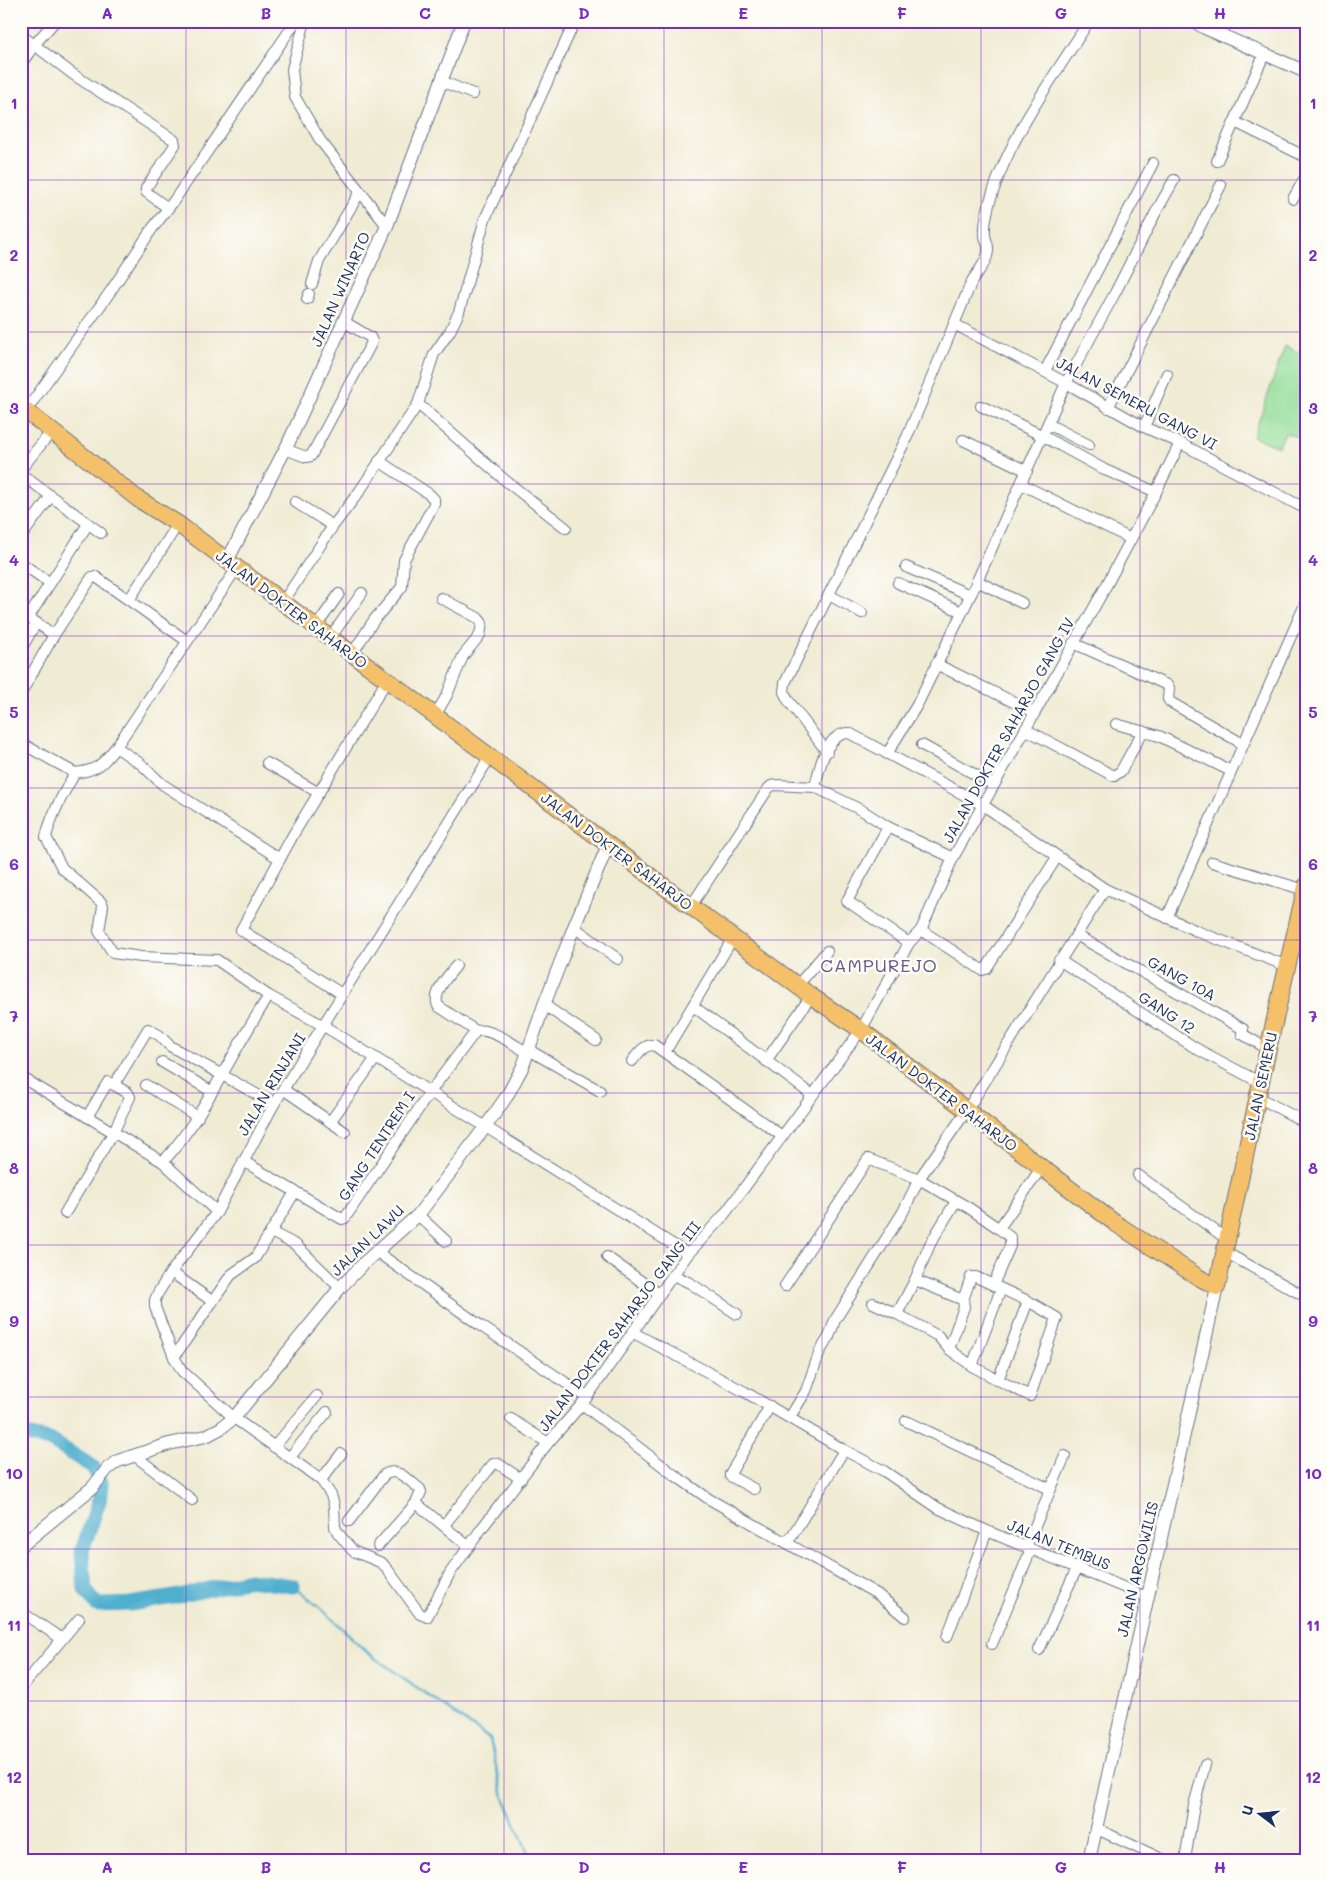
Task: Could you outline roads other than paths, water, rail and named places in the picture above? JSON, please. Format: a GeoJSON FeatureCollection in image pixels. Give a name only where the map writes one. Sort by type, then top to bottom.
{"type":"FeatureCollection","features":[{"type":"Feature","properties":{"kind":"highway","name":"JALAN DOKTER SAHARJO"},"geometry":{"type":"LineString","coordinates":[[23,409],[138,499],[178,524],[797,986],[861,1030],[1115,1223],[1198,1277],[1218,1287]]}},
{"type":"Feature","properties":{"kind":"highway","name":"JALAN SEMERU"},"geometry":{"type":"LineString","coordinates":[[1218,1287],[1268,1048],[1305,888]]}},
{"type":"Feature","properties":{"kind":"street"},"geometry":{"type":"LineString","coordinates":[[21,64],[55,21]]}},
{"type":"Feature","properties":{"kind":"street"},"geometry":{"type":"LineString","coordinates":[[23,409],[110,292],[296,21]]}},
{"type":"Feature","properties":{"kind":"street"},"geometry":{"type":"LineString","coordinates":[[305,21],[292,69],[295,97],[320,140],[386,226]]}},
{"type":"Feature","properties":{"kind":"street","name":"JALAN WINARTO"},"geometry":{"type":"LineString","coordinates":[[232,564],[386,226],[464,21]]}},
{"type":"Feature","properties":{"kind":"street"},"geometry":{"type":"LineString","coordinates":[[282,602],[333,526],[360,492],[418,404],[434,354],[450,331],[459,312],[485,219],[573,25],[558,21]]}},
{"type":"Feature","properties":{"kind":"street"},"geometry":{"type":"LineString","coordinates":[[827,752],[788,700],[784,692],[785,683],[907,436],[972,281],[986,260],[988,251],[985,235],[988,211],[1002,170],[1027,120],[1089,21]]}},
{"type":"Feature","properties":{"kind":"street"},"geometry":{"type":"LineString","coordinates":[[1193,21],[1264,55],[1306,72]]}},
{"type":"Feature","properties":{"kind":"street"},"geometry":{"type":"LineString","coordinates":[[21,35],[74,75],[174,140],[175,145],[146,188],[146,192],[168,208]]}},
{"type":"Feature","properties":{"kind":"street"},"geometry":{"type":"LineString","coordinates":[[1217,162],[1264,55]]}},
{"type":"Feature","properties":{"kind":"street"},"geometry":{"type":"LineString","coordinates":[[441,81],[473,94]]}},
{"type":"Feature","properties":{"kind":"street"},"geometry":{"type":"LineString","coordinates":[[1235,122],[1306,157]]}},
{"type":"Feature","properties":{"kind":"street"},"geometry":{"type":"LineString","coordinates":[[1044,372],[1153,163]]}},
{"type":"Feature","properties":{"kind":"street"},"geometry":{"type":"LineString","coordinates":[[1293,199],[1306,176]]}},
{"type":"Feature","properties":{"kind":"street"},"geometry":{"type":"LineString","coordinates":[[887,754],[911,718],[970,596],[1066,383],[1174,180]]}},
{"type":"Feature","properties":{"kind":"street"},"geometry":{"type":"LineString","coordinates":[[1108,408],[1221,185]]}},
{"type":"Feature","properties":{"kind":"street"},"geometry":{"type":"LineString","coordinates":[[309,292],[319,261],[360,192]]}},
{"type":"Feature","properties":{"kind":"street"},"geometry":{"type":"LineString","coordinates":[[285,449],[306,457],[311,456],[371,344],[372,340],[370,338],[343,321]]}},
{"type":"Feature","properties":{"kind":"street","name":"JALAN SEMERU GANG VI"},"geometry":{"type":"LineString","coordinates":[[954,324],[1066,383],[1144,427],[1180,443],[1306,509]]}},
{"type":"Feature","properties":{"kind":"street"},"geometry":{"type":"LineString","coordinates":[[1144,427],[1167,374]]}},
{"type":"Feature","properties":{"kind":"street"},"geometry":{"type":"LineString","coordinates":[[418,404],[506,481],[566,528]]}},
{"type":"Feature","properties":{"kind":"street"},"geometry":{"type":"LineString","coordinates":[[981,406],[1043,436],[1105,470],[1156,492]]}},
{"type":"Feature","properties":{"kind":"street"},"geometry":{"type":"LineString","coordinates":[[1048,424],[1089,445]]}},
{"type":"Feature","properties":{"kind":"street"},"geometry":{"type":"LineString","coordinates":[[21,469],[52,431]]}},
{"type":"Feature","properties":{"kind":"street"},"geometry":{"type":"LineString","coordinates":[[963,440],[1027,471]]}},
{"type":"Feature","properties":{"kind":"street","name":"JALAN DOKTER SAHARJO GANG IV"},"geometry":{"type":"LineString","coordinates":[[861,1030],[909,943],[921,930],[952,858],[1131,539],[1180,443]]}},
{"type":"Feature","properties":{"kind":"street"},"geometry":{"type":"LineString","coordinates":[[352,654],[374,620],[402,587],[404,560],[434,504],[434,499],[429,494],[379,461]]}},
{"type":"Feature","properties":{"kind":"street"},"geometry":{"type":"LineString","coordinates":[[21,474],[101,532]]}},
{"type":"Feature","properties":{"kind":"street"},"geometry":{"type":"LineString","coordinates":[[1021,484],[1131,539]]}},
{"type":"Feature","properties":{"kind":"street"},"geometry":{"type":"LineString","coordinates":[[21,537],[51,496]]}},
{"type":"Feature","properties":{"kind":"street"},"geometry":{"type":"LineString","coordinates":[[295,502],[333,526]]}},
{"type":"Feature","properties":{"kind":"street"},"geometry":{"type":"LineString","coordinates":[[21,649],[28,618],[88,524]]}},
{"type":"Feature","properties":{"kind":"street"},"geometry":{"type":"LineString","coordinates":[[129,600],[178,524]]}},
{"type":"Feature","properties":{"kind":"street"},"geometry":{"type":"LineString","coordinates":[[21,563],[50,583]]}},
{"type":"Feature","properties":{"kind":"street"},"geometry":{"type":"LineString","coordinates":[[21,742],[76,772],[91,771],[104,762],[187,641],[232,564]]}},
{"type":"Feature","properties":{"kind":"street"},"geometry":{"type":"LineString","coordinates":[[906,568],[970,596]]}},
{"type":"Feature","properties":{"kind":"street"},"geometry":{"type":"LineString","coordinates":[[21,693],[54,635],[92,577],[96,577],[187,641]]}},
{"type":"Feature","properties":{"kind":"street"},"geometry":{"type":"LineString","coordinates":[[977,581],[1022,603]]}},
{"type":"Feature","properties":{"kind":"street"},"geometry":{"type":"LineString","coordinates":[[898,582],[962,612]]}},
{"type":"Feature","properties":{"kind":"street"},"geometry":{"type":"LineString","coordinates":[[330,638],[362,593]]}},
{"type":"Feature","properties":{"kind":"street"},"geometry":{"type":"LineString","coordinates":[[316,627],[339,594]]}},
{"type":"Feature","properties":{"kind":"street"},"geometry":{"type":"LineString","coordinates":[[829,595],[862,613]]}},
{"type":"Feature","properties":{"kind":"street"},"geometry":{"type":"LineString","coordinates":[[435,716],[447,696],[463,656],[482,630],[482,623],[478,618],[441,598]]}},
{"type":"Feature","properties":{"kind":"street"},"geometry":{"type":"LineString","coordinates":[[1167,918],[1306,602]]}},
{"type":"Feature","properties":{"kind":"street"},"geometry":{"type":"LineString","coordinates":[[28,618],[54,635]]}},
{"type":"Feature","properties":{"kind":"street"},"geometry":{"type":"LineString","coordinates":[[1073,643],[1166,685],[1169,688],[1168,699],[1170,702],[1243,744]]}},
{"type":"Feature","properties":{"kind":"street"},"geometry":{"type":"LineString","coordinates":[[936,664],[1034,712]]}},
{"type":"Feature","properties":{"kind":"street"},"geometry":{"type":"LineString","coordinates":[[342,994],[242,930],[280,859],[386,680]]}},
{"type":"Feature","properties":{"kind":"street"},"geometry":{"type":"LineString","coordinates":[[1116,724],[1159,736],[1232,771]]}},
{"type":"Feature","properties":{"kind":"street"},"geometry":{"type":"LineString","coordinates":[[1025,729],[1114,776],[1121,771],[1143,732]]}},
{"type":"Feature","properties":{"kind":"street"},"geometry":{"type":"LineString","coordinates":[[815,787],[820,765],[831,743],[842,734],[849,733],[983,805],[1105,889],[1199,932],[1287,966]]}},
{"type":"Feature","properties":{"kind":"street"},"geometry":{"type":"LineString","coordinates":[[922,745],[994,785]]}},
{"type":"Feature","properties":{"kind":"street"},"geometry":{"type":"LineString","coordinates":[[116,747],[141,764],[162,784],[280,859]]}},
{"type":"Feature","properties":{"kind":"street","name":"JALAN RINJANI"},"geometry":{"type":"LineString","coordinates":[[321,1480],[234,1418],[182,1371],[174,1357],[155,1307],[155,1300],[171,1272],[217,1212],[274,1104],[490,757]]}},
{"type":"Feature","properties":{"kind":"street"},"geometry":{"type":"LineString","coordinates":[[266,763],[319,793]]}},
{"type":"Feature","properties":{"kind":"street"},"geometry":{"type":"LineString","coordinates":[[76,772],[56,805],[50,819],[46,837],[62,868],[101,902],[99,932],[113,953],[141,957],[217,960],[269,996],[324,1026],[376,1058],[688,1254]]}},
{"type":"Feature","properties":{"kind":"street"},"geometry":{"type":"LineString","coordinates":[[690,906],[771,786],[815,787],[863,811],[888,827],[952,858]]}},
{"type":"Feature","properties":{"kind":"street"},"geometry":{"type":"LineString","coordinates":[[888,827],[847,901],[909,943]]}},
{"type":"Feature","properties":{"kind":"street","name":"JALAN LAWU"},"geometry":{"type":"LineString","coordinates":[[21,1546],[92,1488],[108,1468],[118,1461],[169,1444],[206,1436],[234,1418],[340,1288],[418,1215],[507,1096],[529,1051],[544,1005],[608,845]]}},
{"type":"Feature","properties":{"kind":"street"},"geometry":{"type":"LineString","coordinates":[[921,930],[982,970],[986,969],[1056,857]]}},
{"type":"Feature","properties":{"kind":"street"},"geometry":{"type":"LineString","coordinates":[[1212,862],[1305,888]]}},
{"type":"Feature","properties":{"kind":"street"},"geometry":{"type":"LineString","coordinates":[[790,1417],[806,1391],[820,1350],[829,1337],[835,1320],[904,1212],[919,1179],[967,1110],[1105,889]]}},
{"type":"Feature","properties":{"kind":"street"},"geometry":{"type":"LineString","coordinates":[[574,927],[618,959]]}},
{"type":"Feature","properties":{"kind":"street","name":"GANG 10A"},"geometry":{"type":"LineString","coordinates":[[1076,935],[1243,1029],[1242,1034],[1268,1048]]}},
{"type":"Feature","properties":{"kind":"street"},"geometry":{"type":"LineString","coordinates":[[665,1052],[733,938]]}},
{"type":"Feature","properties":{"kind":"street"},"geometry":{"type":"LineString","coordinates":[[797,986],[827,951]]}},
{"type":"Feature","properties":{"kind":"street","name":"GANG 12"},"geometry":{"type":"LineString","coordinates":[[1060,960],[1198,1049],[1306,1123]]}},
{"type":"Feature","properties":{"kind":"street"},"geometry":{"type":"LineString","coordinates":[[456,966],[436,996],[438,1006],[476,1031],[481,1030],[490,1033],[529,1051],[600,1091]]}},
{"type":"Feature","properties":{"kind":"street"},"geometry":{"type":"LineString","coordinates":[[163,1162],[198,1117],[221,1074],[269,996]]}},
{"type":"Feature","properties":{"kind":"street"},"geometry":{"type":"LineString","coordinates":[[766,1061],[811,996]]}},
{"type":"Feature","properties":{"kind":"street"},"geometry":{"type":"LineString","coordinates":[[544,1005],[596,1040]]}},
{"type":"Feature","properties":{"kind":"street"},"geometry":{"type":"LineString","coordinates":[[693,1006],[812,1095]]}},
{"type":"Feature","properties":{"kind":"street"},"geometry":{"type":"LineString","coordinates":[[114,1085],[148,1029],[159,1035],[170,1046],[274,1104]]}},
{"type":"Feature","properties":{"kind":"street","name":"JALAN DOKTER SAHARJO GANG III"},"geometry":{"type":"LineString","coordinates":[[321,1480],[331,1495],[334,1505],[335,1527],[338,1533],[353,1552],[382,1563],[420,1614],[423,1617],[427,1617],[450,1573],[468,1546],[548,1443],[585,1400],[688,1254],[724,1215],[861,1030]]}},
{"type":"Feature","properties":{"kind":"street"},"geometry":{"type":"LineString","coordinates":[[430,1092],[476,1031]]}},
{"type":"Feature","properties":{"kind":"street"},"geometry":{"type":"LineString","coordinates":[[632,1061],[648,1044],[654,1045],[782,1136]]}},
{"type":"Feature","properties":{"kind":"street"},"geometry":{"type":"LineString","coordinates":[[330,1122],[376,1058]]}},
{"type":"Feature","properties":{"kind":"street"},"geometry":{"type":"LineString","coordinates":[[162,1062],[211,1092]]}},
{"type":"Feature","properties":{"kind":"street"},"geometry":{"type":"LineString","coordinates":[[21,1077],[163,1162],[217,1212]]}},
{"type":"Feature","properties":{"kind":"street"},"geometry":{"type":"LineString","coordinates":[[65,1213],[113,1133],[130,1097],[128,1092],[108,1082],[87,1117]]}},
{"type":"Feature","properties":{"kind":"street"},"geometry":{"type":"LineString","coordinates":[[146,1085],[198,1117]]}},
{"type":"Feature","properties":{"kind":"street"},"geometry":{"type":"LineString","coordinates":[[283,1090],[345,1132]]}},
{"type":"Feature","properties":{"kind":"street","name":"GANG TENTREM I"},"geometry":{"type":"LineString","coordinates":[[243,1161],[342,1219],[347,1217],[430,1092]]}},
{"type":"Feature","properties":{"kind":"street"},"geometry":{"type":"LineString","coordinates":[[785,1286],[866,1161],[871,1159],[919,1179],[1010,1237],[1010,1246],[972,1366]]}},
{"type":"Feature","properties":{"kind":"street"},"geometry":{"type":"LineString","coordinates":[[998,1228],[1042,1167]]}},
{"type":"Feature","properties":{"kind":"street"},"geometry":{"type":"LineString","coordinates":[[1138,1175],[1226,1246],[1306,1297]]}},
{"type":"Feature","properties":{"kind":"street"},"geometry":{"type":"LineString","coordinates":[[174,1357],[231,1275],[256,1258],[295,1192]]}},
{"type":"Feature","properties":{"kind":"street"},"geometry":{"type":"LineString","coordinates":[[897,1314],[915,1280],[930,1244],[956,1201]]}},
{"type":"Feature","properties":{"kind":"street"},"geometry":{"type":"LineString","coordinates":[[418,1215],[446,1241]]}},
{"type":"Feature","properties":{"kind":"street"},"geometry":{"type":"LineString","coordinates":[[271,1232],[296,1245],[340,1288]]}},
{"type":"Feature","properties":{"kind":"street"},"geometry":{"type":"LineString","coordinates":[[377,1252],[585,1400],[673,1474],[709,1499],[787,1541],[876,1594],[905,1617]]}},
{"type":"Feature","properties":{"kind":"street"},"geometry":{"type":"LineString","coordinates":[[607,1257],[659,1294]]}},
{"type":"Feature","properties":{"kind":"street"},"geometry":{"type":"LineString","coordinates":[[171,1272],[212,1300]]}},
{"type":"Feature","properties":{"kind":"street"},"geometry":{"type":"LineString","coordinates":[[673,1275],[690,1283],[737,1314]]}},
{"type":"Feature","properties":{"kind":"street"},"geometry":{"type":"LineString","coordinates":[[873,1303],[934,1333],[948,1349],[972,1366],[1030,1396],[1057,1318],[1028,1301],[976,1277],[972,1277],[963,1300],[964,1307],[948,1349]]}},
{"type":"Feature","properties":{"kind":"street"},"geometry":{"type":"LineString","coordinates":[[915,1280],[963,1300]]}},
{"type":"Feature","properties":{"kind":"street","name":"JALAN ARGOWILIS"},"geometry":{"type":"LineString","coordinates":[[1089,1860],[1218,1287]]}},
{"type":"Feature","properties":{"kind":"street"},"geometry":{"type":"LineString","coordinates":[[998,1380],[1028,1301]]}},
{"type":"Feature","properties":{"kind":"street","name":"JALAN TEMBUS"},"geometry":{"type":"LineString","coordinates":[[632,1332],[790,1417],[844,1450],[884,1471],[938,1508],[987,1531],[1147,1597]]}},
{"type":"Feature","properties":{"kind":"street"},"geometry":{"type":"LineString","coordinates":[[274,1447],[317,1396]]}},
{"type":"Feature","properties":{"kind":"street"},"geometry":{"type":"LineString","coordinates":[[754,1489],[730,1476],[730,1474],[770,1406]]}},
{"type":"Feature","properties":{"kind":"street"},"geometry":{"type":"LineString","coordinates":[[290,1457],[327,1412]]}},
{"type":"Feature","properties":{"kind":"street"},"geometry":{"type":"LineString","coordinates":[[511,1420],[548,1443]]}},
{"type":"Feature","properties":{"kind":"street"},"geometry":{"type":"LineString","coordinates":[[906,1421],[1050,1489]]}},
{"type":"Feature","properties":{"kind":"street"},"geometry":{"type":"LineString","coordinates":[[787,1541],[792,1536],[844,1450]]}},
{"type":"Feature","properties":{"kind":"street"},"geometry":{"type":"LineString","coordinates":[[321,1480],[341,1454]]}},
{"type":"Feature","properties":{"kind":"street"},"geometry":{"type":"LineString","coordinates":[[134,1455],[192,1500]]}},
{"type":"Feature","properties":{"kind":"street"},"geometry":{"type":"LineString","coordinates":[[992,1644],[1050,1489],[1066,1456]]}},
{"type":"Feature","properties":{"kind":"street"},"geometry":{"type":"LineString","coordinates":[[444,1525],[493,1464],[497,1463],[521,1479]]}},
{"type":"Feature","properties":{"kind":"street"},"geometry":{"type":"LineString","coordinates":[[348,1521],[384,1475],[390,1471],[395,1471],[420,1489],[421,1492],[416,1503],[378,1546]]}},
{"type":"Feature","properties":{"kind":"street"},"geometry":{"type":"LineString","coordinates":[[416,1503],[468,1546]]}},
{"type":"Feature","properties":{"kind":"street"},"geometry":{"type":"LineString","coordinates":[[946,1638],[987,1531]]}},
{"type":"Feature","properties":{"kind":"street"},"geometry":{"type":"LineString","coordinates":[[1039,1650],[1077,1568]]}},
{"type":"Feature","properties":{"kind":"street"},"geometry":{"type":"LineString","coordinates":[[21,1612],[62,1639]]}},
{"type":"Feature","properties":{"kind":"street"},"geometry":{"type":"LineString","coordinates":[[21,1688],[79,1619]]}},
{"type":"Feature","properties":{"kind":"street"},"geometry":{"type":"LineString","coordinates":[[1185,1860],[1194,1805],[1205,1765]]}},
{"type":"Feature","properties":{"kind":"street"},"geometry":{"type":"LineString","coordinates":[[1096,1828],[1164,1860]]}},
{"type":"Feature","properties":{"kind":"waterway"},"geometry":{"type":"LineString","coordinates":[[21,1434],[50,1440],[93,1467],[101,1482],[101,1495],[82,1551],[85,1590],[97,1605],[130,1604],[174,1597],[249,1580],[293,1586]]}},
{"type":"Feature","properties":{"kind":"waterway"},"geometry":{"type":"LineString","coordinates":[[293,1586],[322,1609],[368,1653],[490,1739],[502,1793],[531,1860]]}},
{"type":"Feature","properties":{"kind":"district","name":"CAMPUREJO"},"geometry":{"type":"Point","coordinates":[879,965]}}]}
